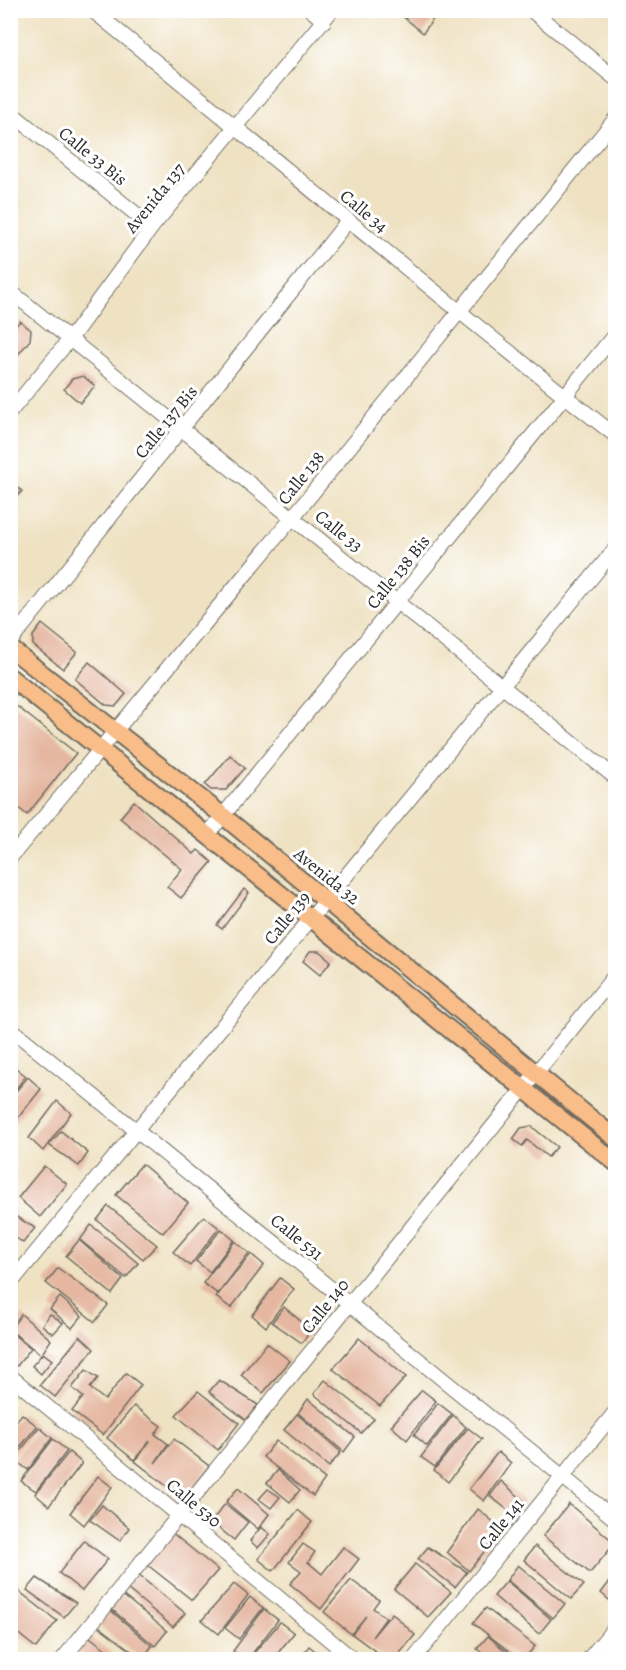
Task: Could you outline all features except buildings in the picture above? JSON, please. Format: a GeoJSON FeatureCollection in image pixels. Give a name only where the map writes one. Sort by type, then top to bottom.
{"type":"FeatureCollection","features":[{"type":"Feature","properties":{"kind":"main road","name":"Avenida 32"},"geometry":{"type":"LineString","coordinates":[[10,648],[222,815],[615,1139]]}},
{"type":"Feature","properties":{"kind":"main road"},"geometry":{"type":"LineString","coordinates":[[10,677],[615,1163]]}},
{"type":"Feature","properties":{"kind":"street","name":"Calle 34"},"geometry":{"type":"LineString","coordinates":[[92,10],[236,126],[348,222],[615,436]]}},
{"type":"Feature","properties":{"kind":"street"},"geometry":{"type":"LineString","coordinates":[[311,10],[328,16]]}},
{"type":"Feature","properties":{"kind":"street"},"geometry":{"type":"LineString","coordinates":[[531,10],[615,79]]}},
{"type":"Feature","properties":{"kind":"street","name":"Avenida 137"},"geometry":{"type":"LineString","coordinates":[[10,412],[70,339],[152,227],[328,16]]}},
{"type":"Feature","properties":{"kind":"street","name":"Calle 33 Bis"},"geometry":{"type":"LineString","coordinates":[[10,112],[152,227]]}},
{"type":"Feature","properties":{"kind":"street","name":"Calle 138"},"geometry":{"type":"LineString","coordinates":[[10,858],[292,517],[615,118]]}},
{"type":"Feature","properties":{"kind":"street","name":"Calle 137 Bis"},"geometry":{"type":"LineString","coordinates":[[10,642],[348,222]]}},
{"type":"Feature","properties":{"kind":"street","name":"Calle 33"},"geometry":{"type":"LineString","coordinates":[[10,291],[615,778]]}},
{"type":"Feature","properties":{"kind":"street","name":"Calle 138 Bis"},"geometry":{"type":"LineString","coordinates":[[208,834],[615,333]]}},
{"type":"Feature","properties":{"kind":"street","name":"Calle 139"},"geometry":{"type":"LineString","coordinates":[[10,1284],[500,685],[615,548]]}},
{"type":"Feature","properties":{"kind":"street","name":"Calle 140"},"geometry":{"type":"LineString","coordinates":[[62,1659],[615,974]]}},
{"type":"Feature","properties":{"kind":"street","name":"Calle 531"},"geometry":{"type":"LineString","coordinates":[[10,1028],[615,1520]]}},
{"type":"Feature","properties":{"kind":"street","name":"Calle 530"},"geometry":{"type":"LineString","coordinates":[[10,1376],[181,1514],[354,1659]]}},
{"type":"Feature","properties":{"kind":"street","name":"Calle 141"},"geometry":{"type":"LineString","coordinates":[[413,1659],[615,1411]]}},
{"type":"Feature","properties":{"kind":"street"},"geometry":{"type":"LineString","coordinates":[[588,1659],[615,1626]]}}]}
